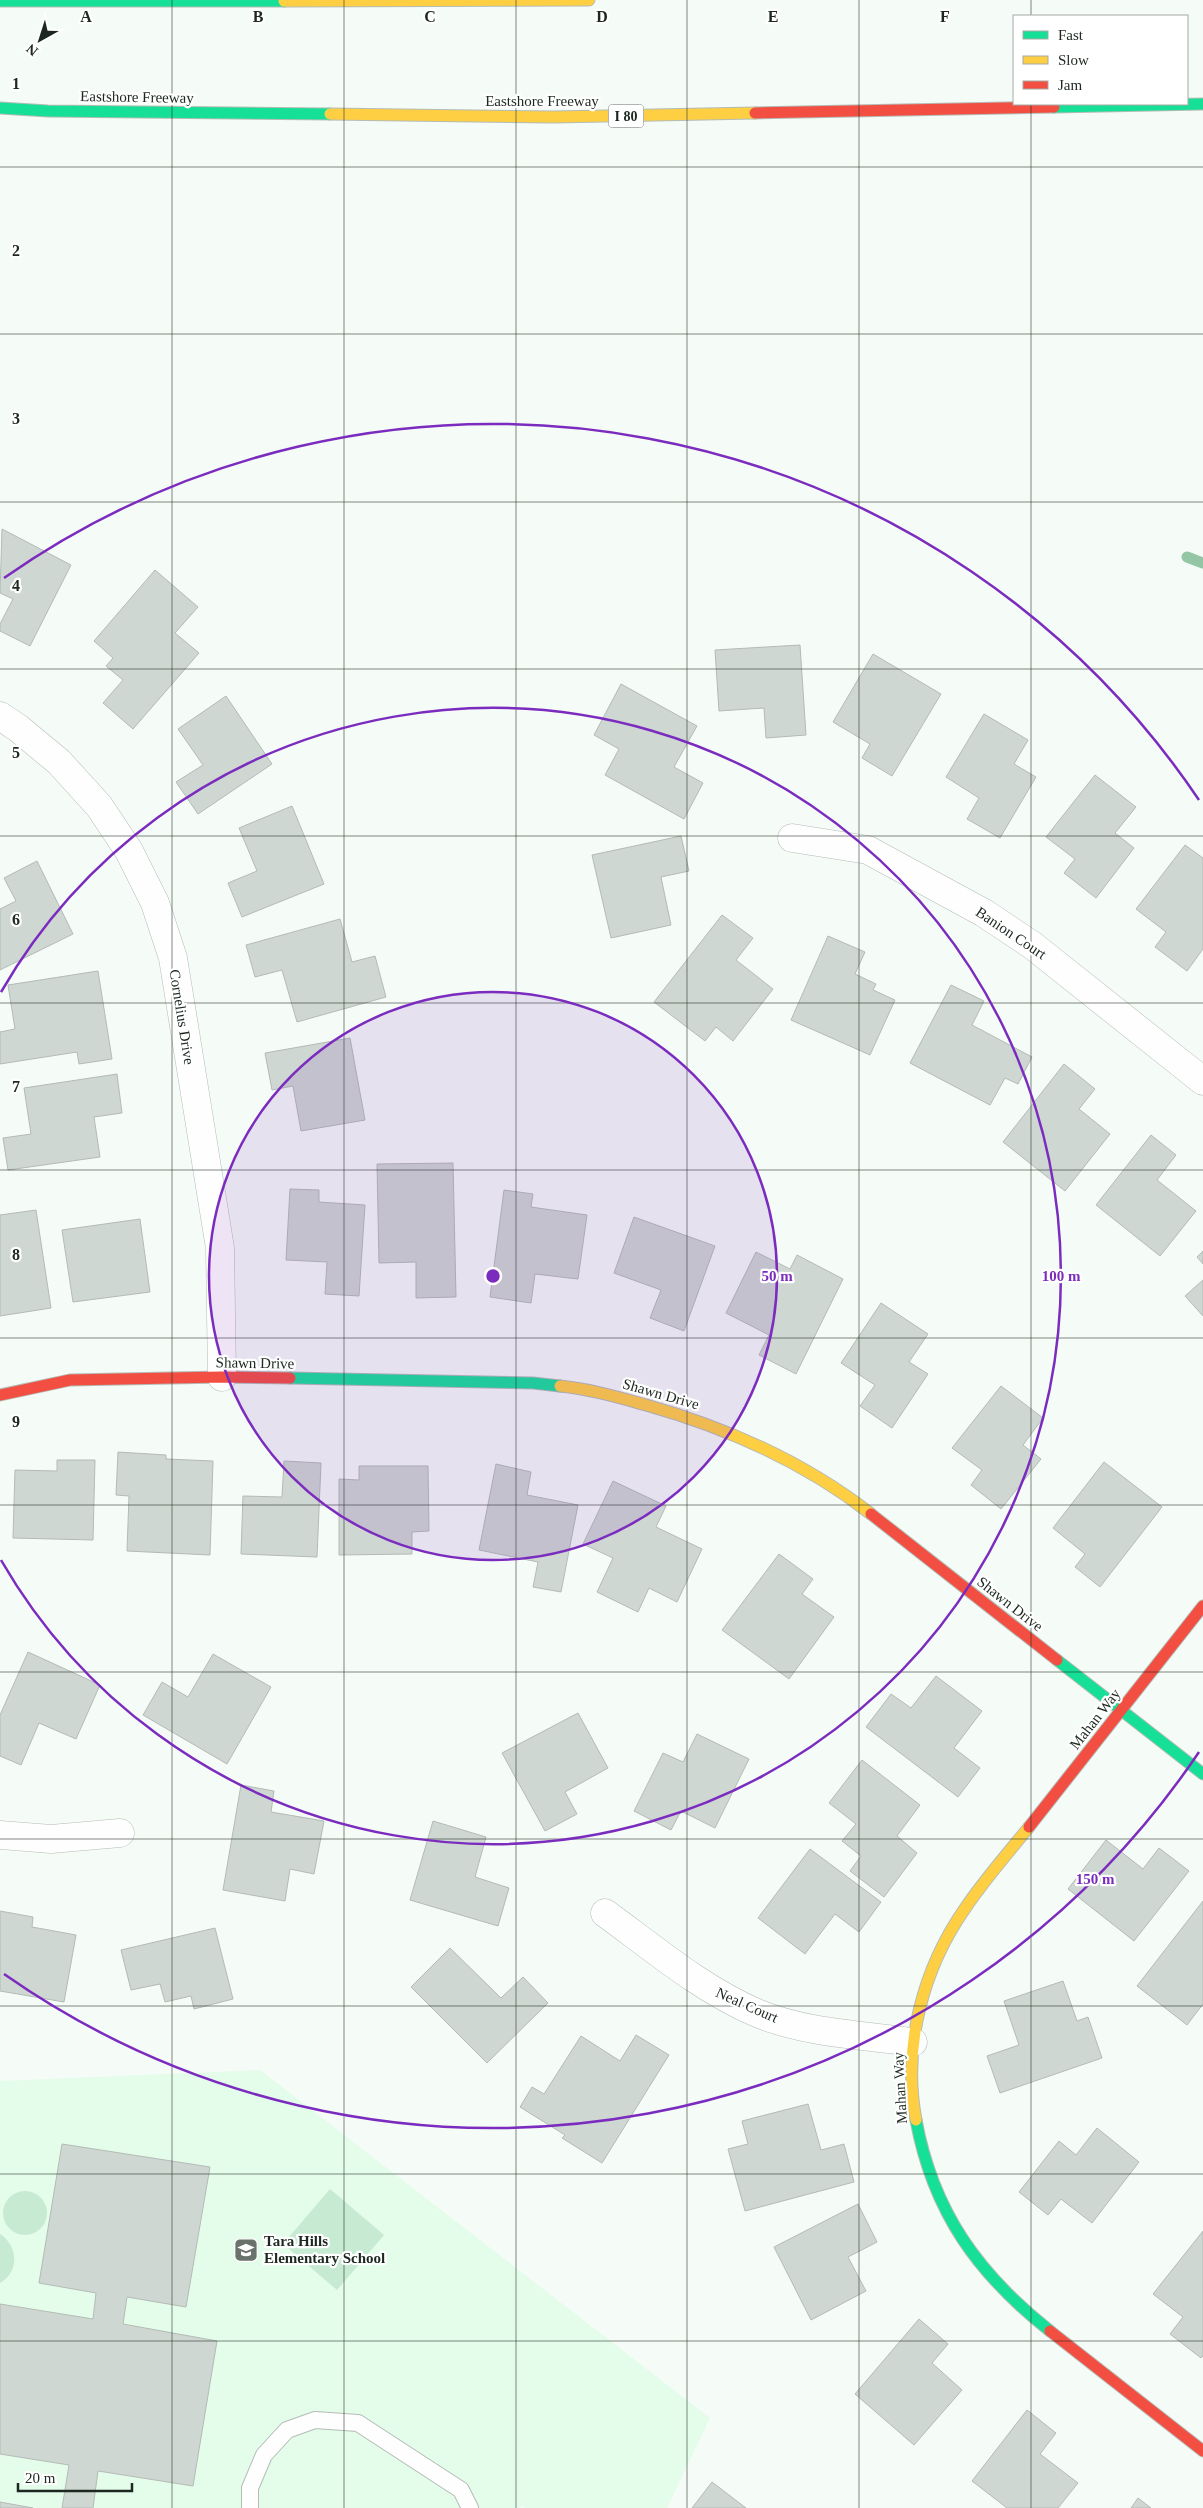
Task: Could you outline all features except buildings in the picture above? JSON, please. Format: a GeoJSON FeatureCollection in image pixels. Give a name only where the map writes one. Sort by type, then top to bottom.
{"type":"FeatureCollection","features":[{"type":"Feature","properties":{"kind":"main road"},"geometry":{"type":"LineString","coordinates":[[0,2],[589,0]]}},
{"type":"Feature","properties":{"kind":"main road","name":"Eastshore Freeway"},"geometry":{"type":"LineString","coordinates":[[1188,104],[1203,104]]}},
{"type":"Feature","properties":{"kind":"main road","name":"Eastshore Freeway"},"geometry":{"type":"LineString","coordinates":[[0,108],[48,111],[554,117],[1153,105]]}},
{"type":"Feature","properties":{"kind":"main road","name":"Shawn Drive"},"geometry":{"type":"LineString","coordinates":[[0,1395],[70,1380],[222,1377],[533,1383],[589,1389],[698,1420],[764,1447],[824,1481],[864,1509],[1203,1774]]}},
{"type":"Feature","properties":{"kind":"main road","name":"Mahan Way"},"geometry":{"type":"LineString","coordinates":[[1203,1606],[966,1907],[947,1936],[921,2001],[913,2042],[911,2076],[913,2112],[920,2146],[934,2188],[946,2215],[966,2247],[1014,2302],[1203,2451]]}},
{"type":"Feature","properties":{"kind":"street","name":"Cornelius Drive"},"geometry":{"type":"LineString","coordinates":[[0,716],[18,728],[59,762],[99,806],[129,851],[155,903],[173,958],[220,1248],[222,1377]]}},
{"type":"Feature","properties":{"kind":"street","name":"Banion Court"},"geometry":{"type":"LineString","coordinates":[[792,838],[868,850],[984,913],[1032,945],[1203,1081]]}},
{"type":"Feature","properties":{"kind":"street"},"geometry":{"type":"LineString","coordinates":[[0,1835],[52,1839],[120,1833]]}},
{"type":"Feature","properties":{"kind":"street","name":"Neal Court"},"geometry":{"type":"LineString","coordinates":[[605,1913],[704,1985],[757,2013],[811,2029],[913,2042]]}},
{"type":"Feature","properties":{"kind":"lane"},"geometry":{"type":"LineString","coordinates":[[250,2508],[250,2488],[264,2455],[287,2430],[315,2420],[358,2423],[461,2490],[470,2508]]}},
{"type":"Feature","properties":{"kind":"shaded area","name":"Tara Hills Elementary School"},"geometry":{"type":"Polygon","coordinates":[[[260,2070],[710,2418],[667,2508],[525,2508],[522,2506],[520,2508],[0,2508],[0,2081],[260,2070]]]}},
{"type":"Feature","properties":{"kind":"shaded area"},"geometry":{"type":"Polygon","coordinates":[[[330,2189],[384,2235],[337,2290],[283,2244],[330,2189]]]}},
{"type":"Feature","properties":{"kind":"shaded area"},"geometry":{"type":"Polygon","coordinates":[[[21,2191],[29,2191],[41,2197],[47,2213],[41,2229],[29,2235],[21,2235],[9,2229],[3,2217],[3,2209],[9,2197],[21,2191]]]}},
{"type":"Feature","properties":{"kind":"shaded area"},"geometry":{"type":"Polygon","coordinates":[[[0,2234],[6,2239],[13,2251],[14,2266],[0,2283],[0,2234]]]}},
{"type":"Feature","properties":{"kind":"waterway"},"geometry":{"type":"LineString","coordinates":[[1187,557],[1203,563]]}},
{"type":"Feature","properties":{"kind":"traffic: fast"},"geometry":{"type":"LineString","coordinates":[[0,1],[284,1]]}},
{"type":"Feature","properties":{"kind":"traffic: fast"},"geometry":{"type":"LineString","coordinates":[[1188,104],[1203,104]]}},
{"type":"Feature","properties":{"kind":"traffic: fast"},"geometry":{"type":"LineString","coordinates":[[1054,107],[1153,105]]}},
{"type":"Feature","properties":{"kind":"traffic: fast"},"geometry":{"type":"LineString","coordinates":[[0,108],[48,111],[330,114]]}},
{"type":"Feature","properties":{"kind":"traffic: fast"},"geometry":{"type":"LineString","coordinates":[[290,1378],[533,1383],[560,1386]]}},
{"type":"Feature","properties":{"kind":"traffic: fast"},"geometry":{"type":"LineString","coordinates":[[1057,1660],[1203,1774]]}},
{"type":"Feature","properties":{"kind":"traffic: fast"},"geometry":{"type":"LineString","coordinates":[[916,2120],[934,2184],[962,2239],[1001,2287],[1050,2331]]}},
{"type":"Feature","properties":{"kind":"traffic: slow"},"geometry":{"type":"LineString","coordinates":[[284,1],[589,0]]}},
{"type":"Feature","properties":{"kind":"traffic: slow"},"geometry":{"type":"LineString","coordinates":[[330,114],[554,117],[755,113]]}},
{"type":"Feature","properties":{"kind":"traffic: slow"},"geometry":{"type":"LineString","coordinates":[[560,1386],[614,1396],[706,1424],[792,1462],[845,1495],[871,1514]]}},
{"type":"Feature","properties":{"kind":"traffic: slow"},"geometry":{"type":"LineString","coordinates":[[916,2120],[912,2092],[914,2036],[928,1982],[938,1956],[966,1907],[1029,1827]]}},
{"type":"Feature","properties":{"kind":"traffic: jam"},"geometry":{"type":"LineString","coordinates":[[755,113],[1054,107]]}},
{"type":"Feature","properties":{"kind":"traffic: jam"},"geometry":{"type":"LineString","coordinates":[[0,1395],[70,1380],[222,1377],[290,1378]]}},
{"type":"Feature","properties":{"kind":"traffic: jam"},"geometry":{"type":"LineString","coordinates":[[871,1514],[1057,1660]]}},
{"type":"Feature","properties":{"kind":"traffic: jam"},"geometry":{"type":"LineString","coordinates":[[1029,1827],[1203,1606]]}},
{"type":"Feature","properties":{"kind":"traffic: jam"},"geometry":{"type":"LineString","coordinates":[[1050,2331],[1203,2451]]}},
{"type":"Feature","properties":{"kind":"place","name":"Tara Hills Elementary School"},"geometry":{"type":"Point","coordinates":[246,2250]}}]}
